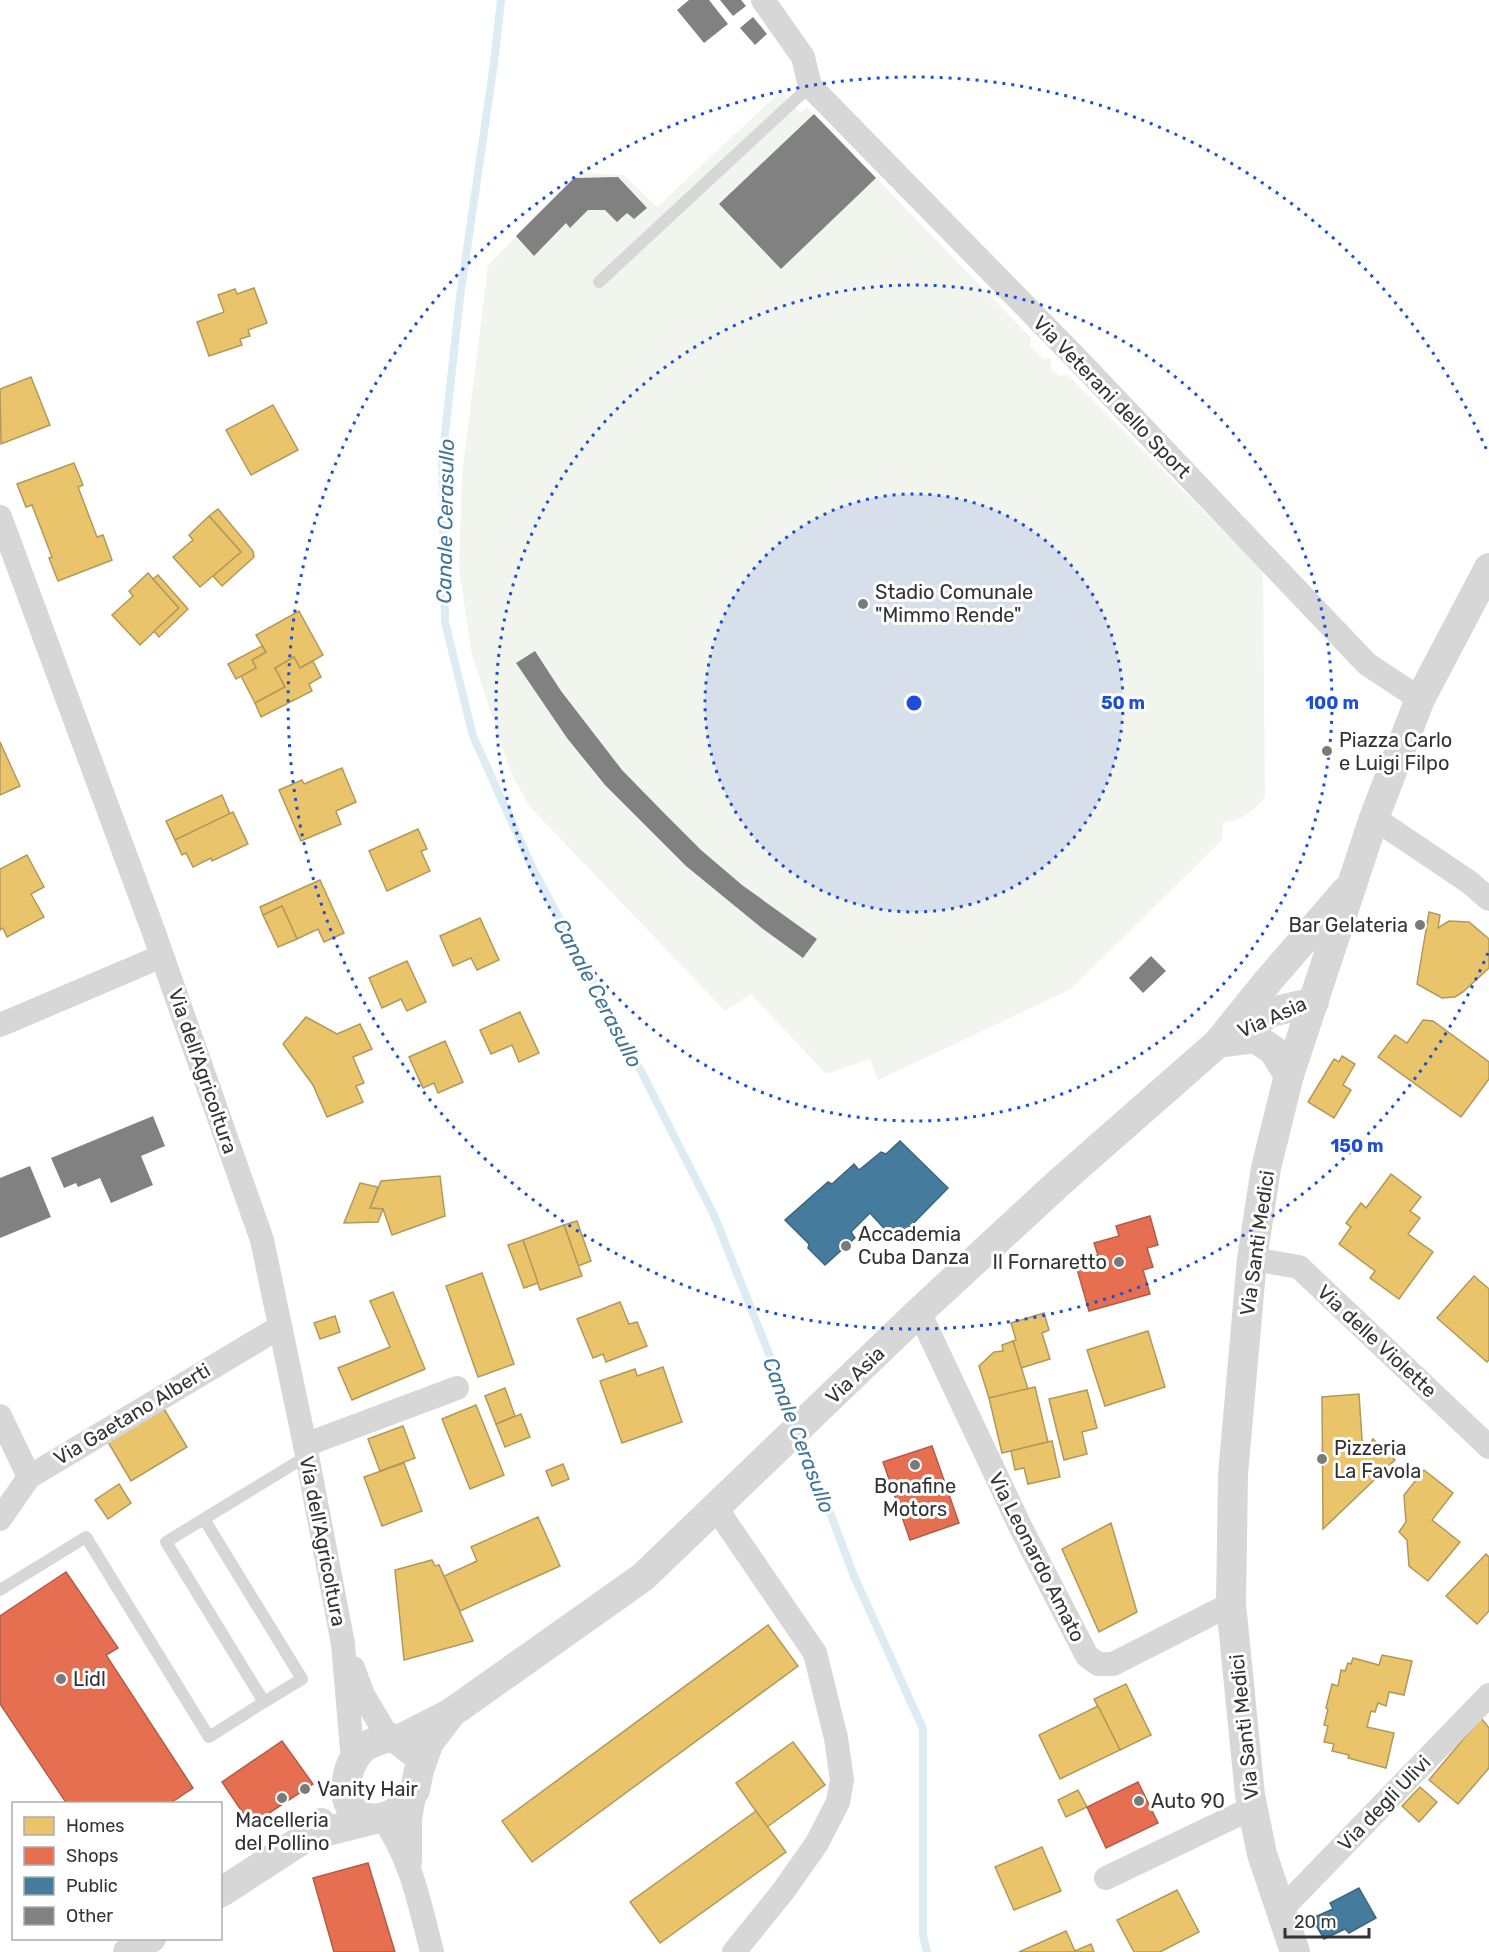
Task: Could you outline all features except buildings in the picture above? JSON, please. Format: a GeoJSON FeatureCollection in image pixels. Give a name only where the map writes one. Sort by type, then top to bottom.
{"type":"FeatureCollection","features":[{"type":"Feature","properties":{"kind":"street"},"geometry":{"type":"LineString","coordinates":[[764,0],[803,57],[810,86]]}},
{"type":"Feature","properties":{"kind":"street","name":"Via Veterani dello Sport"},"geometry":{"type":"LineString","coordinates":[[810,86],[1077,359],[1367,664],[1420,699]]}},
{"type":"Feature","properties":{"kind":"street","name":"Via dell'Agricoltura"},"geometry":{"type":"LineString","coordinates":[[0,517],[162,956],[262,1240],[343,1644],[353,1762]]}},
{"type":"Feature","properties":{"kind":"street","name":"Via Santi Medici"},"geometry":{"type":"LineString","coordinates":[[1295,1952],[1262,1854],[1252,1808],[1231,1604],[1233,1475],[1252,1259],[1266,1168],[1288,1075],[1374,818],[1420,699],[1482,604],[1489,568]]}},
{"type":"Feature","properties":{"kind":"street"},"geometry":{"type":"LineString","coordinates":[[1374,818],[1469,882],[1489,899]]}},
{"type":"Feature","properties":{"kind":"street","name":"Via Asia"},"geometry":{"type":"LineString","coordinates":[[393,1738],[451,1713],[643,1577],[855,1376],[919,1312],[1061,1181],[1218,1043],[1353,883]]}},
{"type":"Feature","properties":{"kind":"street"},"geometry":{"type":"LineString","coordinates":[[0,1025],[162,956]]}},
{"type":"Feature","properties":{"kind":"street","name":"Via Asia"},"geometry":{"type":"LineString","coordinates":[[1218,1043],[1272,1012],[1314,1002],[1302,985],[1289,979],[1268,981]]}},
{"type":"Feature","properties":{"kind":"street","name":"Via Asia"},"geometry":{"type":"LineString","coordinates":[[1218,1043],[1255,1038],[1273,1050],[1288,1075]]}},
{"type":"Feature","properties":{"kind":"street","name":"Via delle Violette"},"geometry":{"type":"LineString","coordinates":[[1252,1259],[1299,1268],[1489,1447]]}},
{"type":"Feature","properties":{"kind":"street","name":"Via Leonardo Amato"},"geometry":{"type":"LineString","coordinates":[[919,1312],[1021,1528],[1087,1656],[1098,1664],[1113,1664],[1231,1604]]}},
{"type":"Feature","properties":{"kind":"street","name":"Via Gaetano Alberti"},"geometry":{"type":"LineString","coordinates":[[0,1519],[28,1476],[280,1327]]}},
{"type":"Feature","properties":{"kind":"street"},"geometry":{"type":"LineString","coordinates":[[306,1451],[457,1388]]}},
{"type":"Feature","properties":{"kind":"street"},"geometry":{"type":"LineString","coordinates":[[0,1416],[28,1476]]}},
{"type":"Feature","properties":{"kind":"street"},"geometry":{"type":"LineString","coordinates":[[716,1508],[815,1653],[836,1738],[842,1780],[838,1802],[818,1843],[734,1952]]}},
{"type":"Feature","properties":{"kind":"street","name":"Via dell'Agricoltura"},"geometry":{"type":"LineString","coordinates":[[343,1644],[363,1695],[393,1738]]}},
{"type":"Feature","properties":{"kind":"street","name":"Via degli Ulivi"},"geometry":{"type":"LineString","coordinates":[[1280,1911],[1489,1695]]}},
{"type":"Feature","properties":{"kind":"street","name":"Via Asia"},"geometry":{"type":"LineString","coordinates":[[417,1780],[429,1742],[451,1713]]}},
{"type":"Feature","properties":{"kind":"street"},"geometry":{"type":"LineString","coordinates":[[410,1867],[410,1819],[417,1780],[412,1750],[393,1738],[361,1749],[347,1777],[346,1796],[351,1808],[360,1816],[378,1818],[390,1828],[410,1867],[432,1952]]}},
{"type":"Feature","properties":{"kind":"street"},"geometry":{"type":"LineString","coordinates":[[308,1836],[391,1815],[405,1805],[417,1780]]}},
{"type":"Feature","properties":{"kind":"street"},"geometry":{"type":"LineString","coordinates":[[222,1892],[308,1836],[346,1796]]}},
{"type":"Feature","properties":{"kind":"street"},"geometry":{"type":"LineString","coordinates":[[1106,1878],[1252,1808]]}},
{"type":"Feature","properties":{"kind":"street"},"geometry":{"type":"LineString","coordinates":[[128,1952],[148,1940]]}},
{"type":"Feature","properties":{"kind":"lane"},"geometry":{"type":"LineString","coordinates":[[599,282],[810,86]]}},
{"type":"Feature","properties":{"kind":"lane"},"geometry":{"type":"LineString","coordinates":[[264,1702],[166,1542],[306,1451]]}},
{"type":"Feature","properties":{"kind":"lane"},"geometry":{"type":"LineString","coordinates":[[0,1590],[86,1537],[209,1737],[302,1679],[204,1519]]}},
{"type":"Feature","properties":{"kind":"shaded area","name":"Stadio Comunale \"Mimmo Rende\""},"geometry":{"type":"Polygon","coordinates":[[[781,91],[800,113],[807,107],[1031,338],[1030,346],[1043,359],[1051,358],[1051,368],[1059,376],[1068,375],[1263,571],[1265,797],[1247,814],[1223,823],[1222,840],[1071,989],[878,1080],[870,1059],[826,1074],[751,994],[725,1011],[530,807],[510,771],[472,655],[459,569],[462,475],[488,265],[579,173],[624,175],[657,207],[781,91]]]}},
{"type":"Feature","properties":{"kind":"waterway","name":"Canale Cerasullo"},"geometry":{"type":"LineString","coordinates":[[501,0],[460,297],[442,461],[445,622],[473,736],[533,869],[642,1073],[714,1215],[796,1422]]}},
{"type":"Feature","properties":{"kind":"waterway","name":"Canale Cerasullo"},"geometry":{"type":"LineString","coordinates":[[800,1434],[854,1576],[923,1729],[923,1935],[927,1952]]}},
{"type":"Feature","properties":{"kind":"place","name":"Stadio Comunale \"Mimmo Rende\""},"geometry":{"type":"Point","coordinates":[863,604]}},
{"type":"Feature","properties":{"kind":"place","name":"Piazza Carlo e Luigi Filpo"},"geometry":{"type":"Point","coordinates":[1327,751]}},
{"type":"Feature","properties":{"kind":"place","name":"Bar Gelateria"},"geometry":{"type":"Point","coordinates":[1420,925]}},
{"type":"Feature","properties":{"kind":"place","name":"Accademia Cuba Danza"},"geometry":{"type":"Point","coordinates":[846,1246]}},
{"type":"Feature","properties":{"kind":"place","name":"Il Fornaretto"},"geometry":{"type":"Point","coordinates":[1119,1262]}},
{"type":"Feature","properties":{"kind":"place","name":"Pizzeria La Favola"},"geometry":{"type":"Point","coordinates":[1322,1459]}},
{"type":"Feature","properties":{"kind":"place","name":"Bonafine Motors"},"geometry":{"type":"Point","coordinates":[915,1465]}},
{"type":"Feature","properties":{"kind":"place","name":"Lidl"},"geometry":{"type":"Point","coordinates":[61,1679]}},
{"type":"Feature","properties":{"kind":"place","name":"Vanity Hair"},"geometry":{"type":"Point","coordinates":[305,1789]}},
{"type":"Feature","properties":{"kind":"place","name":"Macelleria del Pollino"},"geometry":{"type":"Point","coordinates":[282,1798]}},
{"type":"Feature","properties":{"kind":"place","name":"Auto 90"},"geometry":{"type":"Point","coordinates":[1139,1801]}}]}
